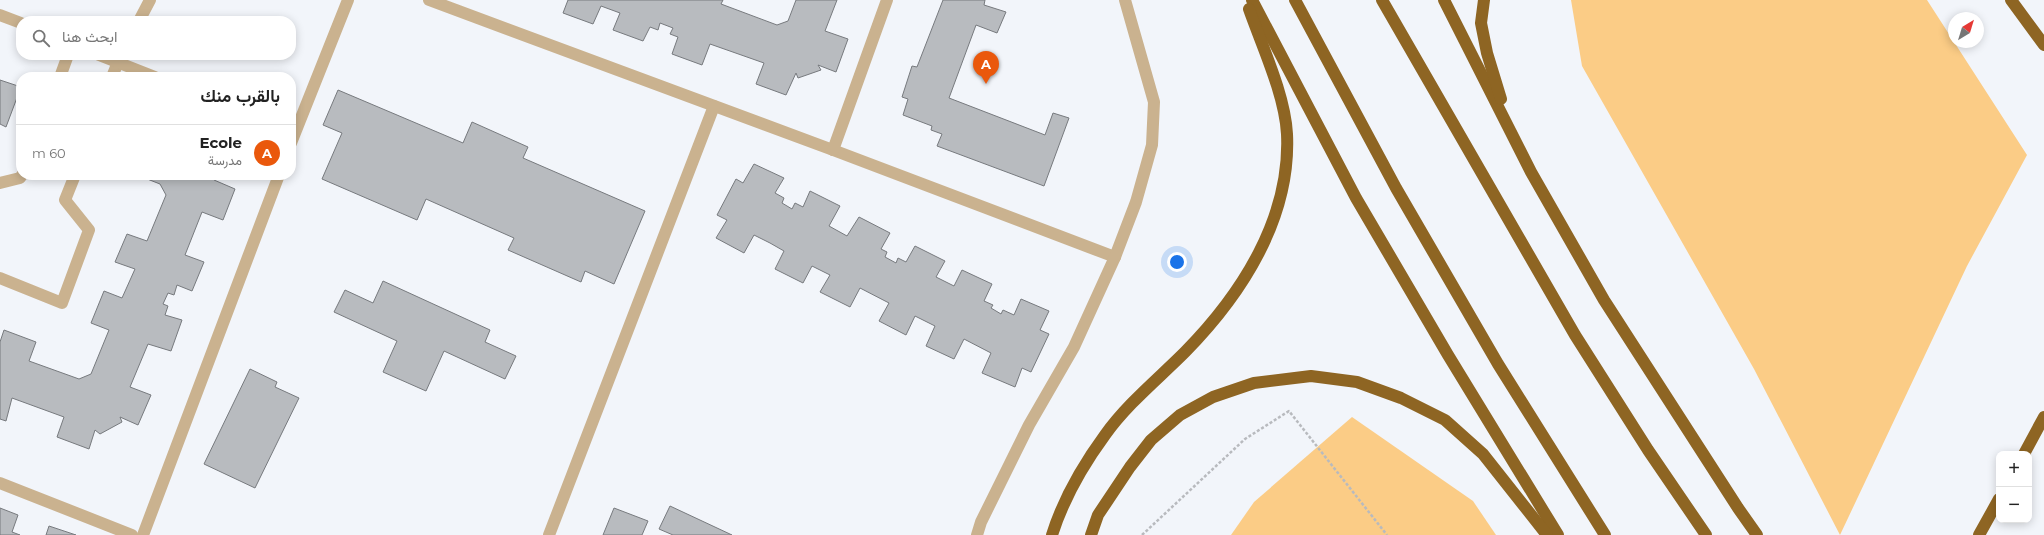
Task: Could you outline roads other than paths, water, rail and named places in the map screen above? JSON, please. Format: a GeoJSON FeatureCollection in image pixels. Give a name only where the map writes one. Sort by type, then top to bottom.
{"type":"FeatureCollection","features":[{"type":"Feature","properties":{"kind":"highway"},"geometry":{"type":"LineString","coordinates":[[1052,535],[1071,490],[1105,435],[1138,397],[1186,351],[1235,294],[1260,253],[1276,209],[1285,175],[1287,134],[1279,94],[1246,0]]}},
{"type":"Feature","properties":{"kind":"highway"},"geometry":{"type":"LineString","coordinates":[[1252,0],[1356,198],[1448,354],[1558,535]]}},
{"type":"Feature","properties":{"kind":"highway"},"geometry":{"type":"LineString","coordinates":[[1295,0],[1396,188],[1483,337],[1605,535]]}},
{"type":"Feature","properties":{"kind":"highway"},"geometry":{"type":"LineString","coordinates":[[1382,0],[1575,335],[1648,450],[1706,535]]}},
{"type":"Feature","properties":{"kind":"highway"},"geometry":{"type":"LineString","coordinates":[[1444,0],[1531,172],[1604,300],[1757,535]]}},
{"type":"Feature","properties":{"kind":"highway"},"geometry":{"type":"LineString","coordinates":[[1484,0],[1481,23],[1487,53],[1498,93],[1531,172]]}},
{"type":"Feature","properties":{"kind":"highway"},"geometry":{"type":"LineString","coordinates":[[2011,0],[2044,45]]}},
{"type":"Feature","properties":{"kind":"highway"},"geometry":{"type":"LineString","coordinates":[[1091,535],[1098,515],[1130,467],[1151,440],[1180,415],[1213,397],[1254,383],[1311,376],[1357,382],[1401,398],[1445,420],[1483,454],[1547,535]]}},
{"type":"Feature","properties":{"kind":"highway"},"geometry":{"type":"LineString","coordinates":[[2026,451],[2044,418]]}},
{"type":"Feature","properties":{"kind":"highway"},"geometry":{"type":"LineString","coordinates":[[1979,535],[1996,504]]}},
{"type":"Feature","properties":{"kind":"street"},"geometry":{"type":"LineString","coordinates":[[142,16],[150,0]]}},
{"type":"Feature","properties":{"kind":"street"},"geometry":{"type":"LineString","coordinates":[[296,123],[348,0]]}},
{"type":"Feature","properties":{"kind":"street"},"geometry":{"type":"LineString","coordinates":[[429,0],[833,150],[1115,257]]}},
{"type":"Feature","properties":{"kind":"street"},"geometry":{"type":"LineString","coordinates":[[833,150],[887,0]]}},
{"type":"Feature","properties":{"kind":"street"},"geometry":{"type":"LineString","coordinates":[[977,535],[981,522],[1029,425],[1074,347],[1115,257],[1136,202],[1152,144],[1154,102],[1125,0]]}},
{"type":"Feature","properties":{"kind":"street"},"geometry":{"type":"LineString","coordinates":[[0,15],[16,21]]}},
{"type":"Feature","properties":{"kind":"street"},"geometry":{"type":"LineString","coordinates":[[62,72],[66,60]]}},
{"type":"Feature","properties":{"kind":"street"},"geometry":{"type":"LineString","coordinates":[[114,72],[120,60]]}},
{"type":"Feature","properties":{"kind":"street"},"geometry":{"type":"LineString","coordinates":[[122,60],[146,72]]}},
{"type":"Feature","properties":{"kind":"street"},"geometry":{"type":"LineString","coordinates":[[548,535],[714,106]]}},
{"type":"Feature","properties":{"kind":"street"},"geometry":{"type":"LineString","coordinates":[[0,183],[16,179]]}},
{"type":"Feature","properties":{"kind":"street"},"geometry":{"type":"LineString","coordinates":[[0,278],[62,303],[89,230],[65,200],[73,180]]}},
{"type":"Feature","properties":{"kind":"street"},"geometry":{"type":"LineString","coordinates":[[143,535],[277,180]]}},
{"type":"Feature","properties":{"kind":"street"},"geometry":{"type":"LineString","coordinates":[[0,483],[132,535]]}},
{"type":"Feature","properties":{"kind":"place","name":"Ecole"},"geometry":{"type":"Point","coordinates":[986,84]}}]}
